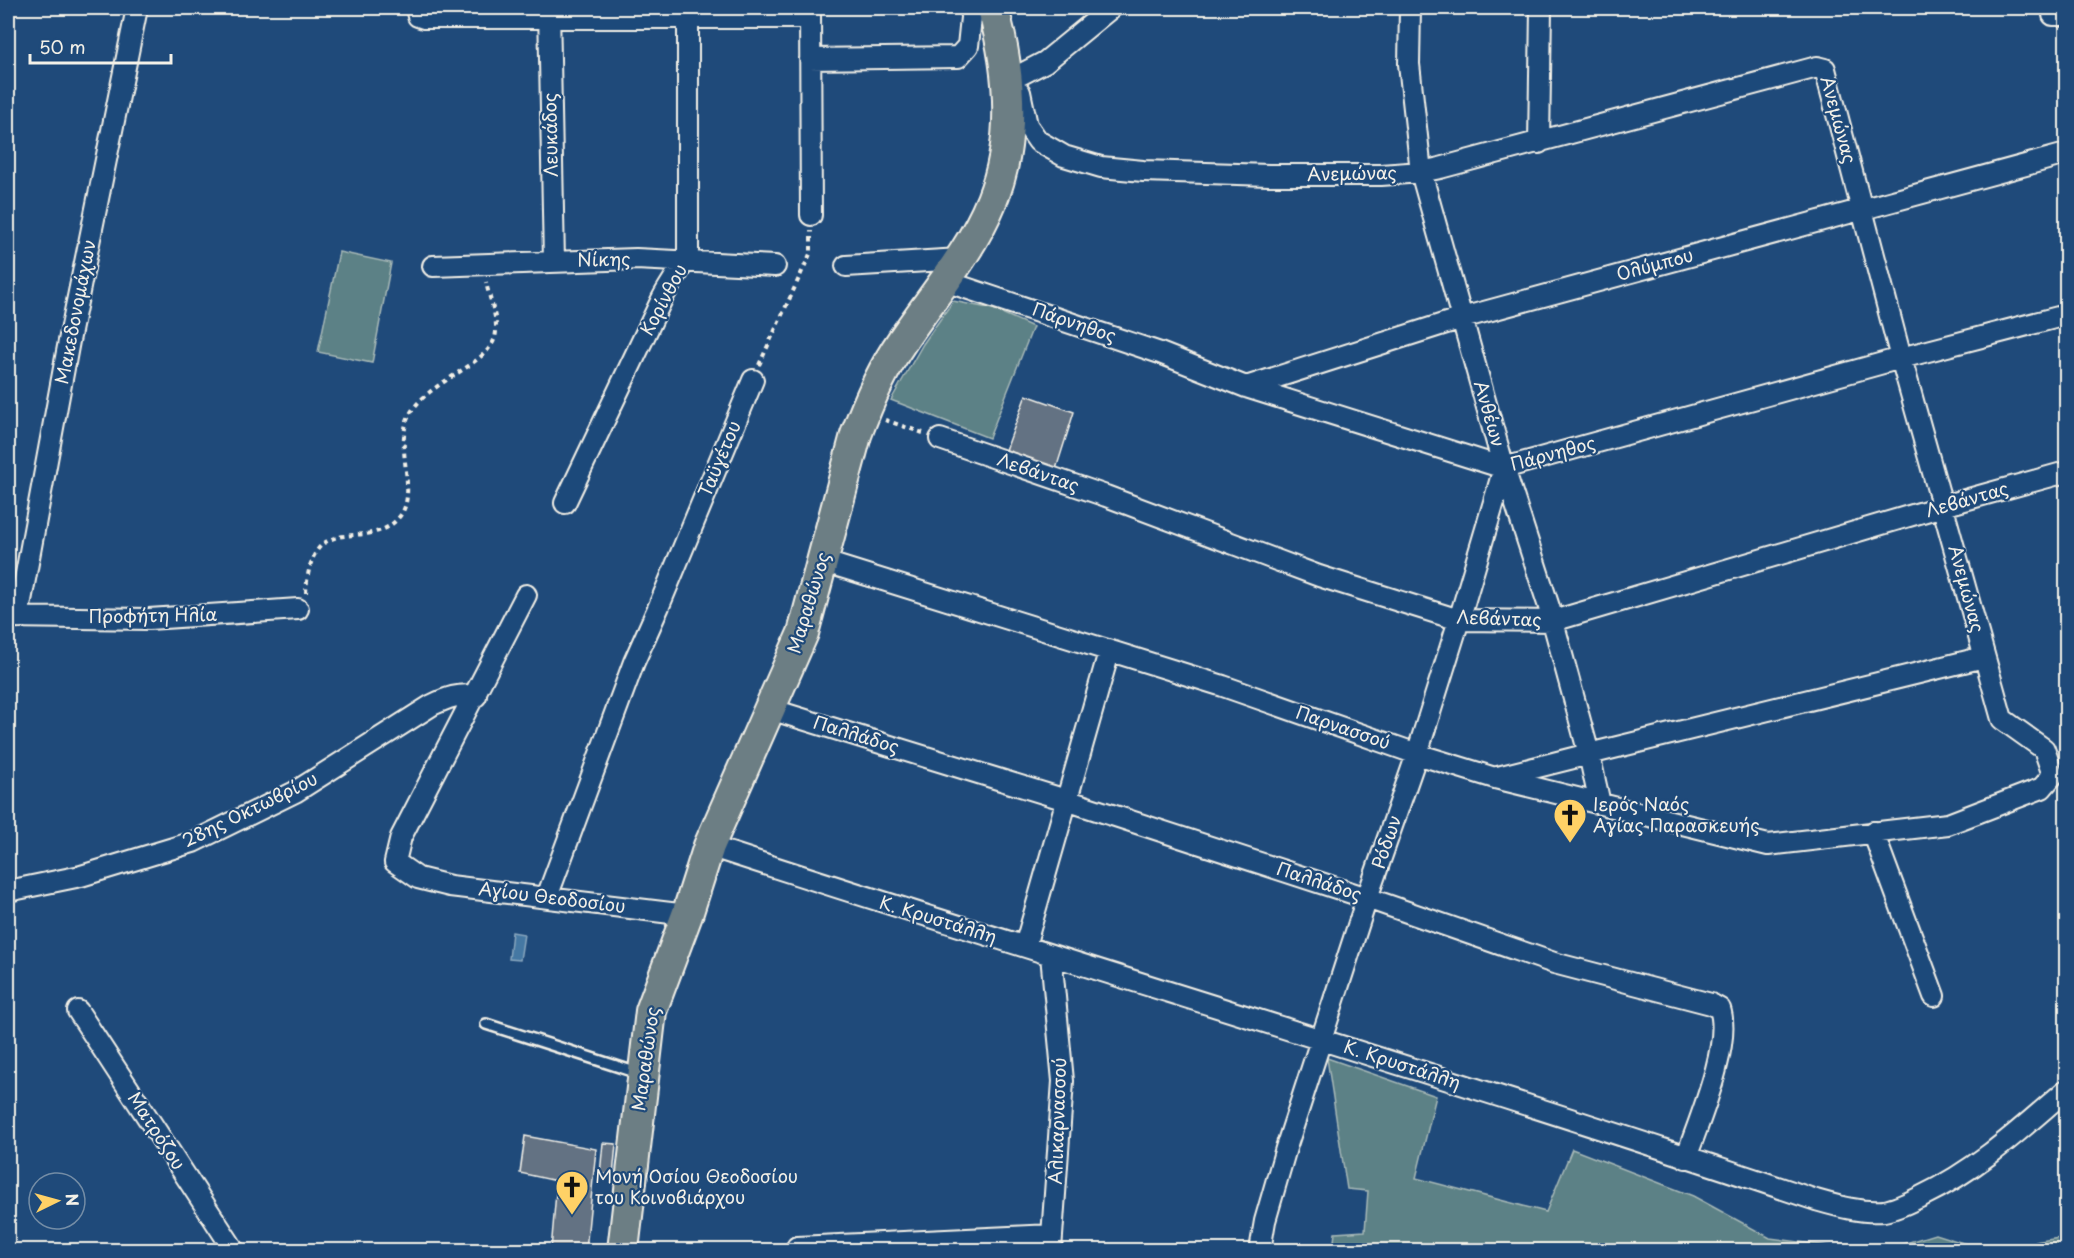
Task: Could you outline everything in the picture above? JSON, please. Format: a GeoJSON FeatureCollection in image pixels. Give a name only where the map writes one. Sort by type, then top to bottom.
{"type":"FeatureCollection","features":[{"type":"Feature","properties":{"kind":"main road","name":"Μαραθώνος"},"geometry":{"type":"LineString","coordinates":[[622,1251],[651,1011],[710,846],[803,633],[864,412],[896,351],[952,270],[993,199],[1003,165],[1008,123],[1008,81],[993,8]]}},
{"type":"Feature","properties":{"kind":"street","name":"Μακεδονομάχων"},"geometry":{"type":"LineString","coordinates":[[13,617],[137,8]]}},
{"type":"Feature","properties":{"kind":"street"},"geometry":{"type":"LineString","coordinates":[[810,59],[958,57],[968,46],[972,8]]}},
{"type":"Feature","properties":{"kind":"street"},"geometry":{"type":"LineString","coordinates":[[1008,81],[1045,62],[1111,8]]}},
{"type":"Feature","properties":{"kind":"street","name":"Ανθέων"},"geometry":{"type":"LineString","coordinates":[[1410,8],[1410,64],[1421,172],[1504,468],[1553,621],[1600,804]]}},
{"type":"Feature","properties":{"kind":"street"},"geometry":{"type":"LineString","coordinates":[[1539,143],[1541,8]]}},
{"type":"Feature","properties":{"kind":"street"},"geometry":{"type":"LineString","coordinates":[[417,12],[424,18],[549,13],[810,13],[811,215]]}},
{"type":"Feature","properties":{"kind":"street","name":"Λευκάδος"},"geometry":{"type":"LineString","coordinates":[[549,13],[554,262]]}},
{"type":"Feature","properties":{"kind":"street","name":"Κορίνθου"},"geometry":{"type":"LineString","coordinates":[[565,503],[671,280],[684,261],[688,245],[688,13]]}},
{"type":"Feature","properties":{"kind":"street","name":"Ανεμώνας"},"geometry":{"type":"LineString","coordinates":[[1008,81],[1020,92],[1027,125],[1038,141],[1064,156],[1101,167],[1143,171],[1269,175],[1381,175],[1421,172],[1539,143],[1816,67],[1825,69],[1901,358],[2002,719],[2044,749],[2053,776],[2042,788],[1948,824],[1873,832]]}},
{"type":"Feature","properties":{"kind":"street","name":"Ολύμπου"},"geometry":{"type":"LineString","coordinates":[[1246,387],[1462,318],[2067,154]]}},
{"type":"Feature","properties":{"kind":"street","name":"Νίκης"},"geometry":{"type":"LineString","coordinates":[[433,266],[636,259],[775,266]]}},
{"type":"Feature","properties":{"kind":"street"},"geometry":{"type":"LineString","coordinates":[[846,266],[952,270]]}},
{"type":"Feature","properties":{"kind":"street","name":"Πάρνηθος"},"geometry":{"type":"LineString","coordinates":[[952,270],[1107,334],[1246,387],[1504,468],[1901,358],[2067,315]]}},
{"type":"Feature","properties":{"kind":"street","name":"Ταϋγέτου"},"geometry":{"type":"LineString","coordinates":[[547,897],[634,662],[753,380]]}},
{"type":"Feature","properties":{"kind":"street","name":"Λεβάντας"},"geometry":{"type":"LineString","coordinates":[[940,439],[1096,493],[1319,576],[1460,620],[1553,621],[1943,506],[2067,472]]}},
{"type":"Feature","properties":{"kind":"street","name":"Ρόδων"},"geometry":{"type":"LineString","coordinates":[[1260,1251],[1276,1178],[1320,1039],[1417,754],[1460,620],[1504,468]]}},
{"type":"Feature","properties":{"kind":"street","name":"Παρνασσού"},"geometry":{"type":"LineString","coordinates":[[822,561],[1223,686],[1417,754],[1495,778],[1768,845],[1873,832]]}},
{"type":"Feature","properties":{"kind":"street"},"geometry":{"type":"LineString","coordinates":[[476,696],[526,596]]}},
{"type":"Feature","properties":{"kind":"street","name":"Προφήτη Ηλία"},"geometry":{"type":"LineString","coordinates":[[13,617],[149,620],[298,609]]}},
{"type":"Feature","properties":{"kind":"street"},"geometry":{"type":"LineString","coordinates":[[1025,946],[1109,652]]}},
{"type":"Feature","properties":{"kind":"street"},"geometry":{"type":"LineString","coordinates":[[1495,778],[1984,657]]}},
{"type":"Feature","properties":{"kind":"street","name":"28ης Οκτωβρίου"},"geometry":{"type":"LineString","coordinates":[[8,891],[81,876],[193,842],[295,792],[432,705],[455,695],[476,696]]}},
{"type":"Feature","properties":{"kind":"street","name":"Αγίου Θεοδοσίου"},"geometry":{"type":"LineString","coordinates":[[476,696],[401,837],[395,862],[418,878],[450,886],[687,915]]}},
{"type":"Feature","properties":{"kind":"street","name":"Παλλάδος"},"geometry":{"type":"LineString","coordinates":[[770,709],[1066,800],[1367,898],[1554,963],[1689,996],[1711,1004],[1720,1009],[1724,1026],[1717,1062],[1686,1158]]}},
{"type":"Feature","properties":{"kind":"street"},"geometry":{"type":"LineString","coordinates":[[1873,832],[1934,996]]}},
{"type":"Feature","properties":{"kind":"street","name":"Κ. Κρυστάλλη"},"geometry":{"type":"LineString","coordinates":[[710,846],[1564,1116],[1831,1205],[1864,1211],[1887,1210],[1909,1203],[1970,1170],[2067,1090]]}},
{"type":"Feature","properties":{"kind":"street","name":"Αλικαρνασσού"},"geometry":{"type":"LineString","coordinates":[[1050,955],[1063,1081],[1051,1243]]}},
{"type":"Feature","properties":{"kind":"street","name":"Ματρόζου"},"geometry":{"type":"LineString","coordinates":[[78,1011],[234,1251]]}},
{"type":"Feature","properties":{"kind":"street"},"geometry":{"type":"LineString","coordinates":[[797,1247],[1051,1243]]}},
{"type":"Feature","properties":{"kind":"lane"},"geometry":{"type":"LineString","coordinates":[[486,1024],[643,1075]]}},
{"type":"Feature","properties":{"kind":"path"},"geometry":{"type":"LineString","coordinates":[[753,380],[810,252],[811,215]]}},
{"type":"Feature","properties":{"kind":"path"},"geometry":{"type":"LineString","coordinates":[[298,609],[304,600],[312,563],[322,544],[337,536],[386,527],[400,516],[407,501],[403,441],[408,418],[426,394],[454,373],[483,357],[495,338],[495,317],[484,264]]}},
{"type":"Feature","properties":{"kind":"path"},"geometry":{"type":"LineString","coordinates":[[864,412],[940,439]]}},
{"type":"Feature","properties":{"kind":"green space"},"geometry":{"type":"Polygon","coordinates":[[[339,252],[391,263],[372,363],[318,352],[339,252]]]}},
{"type":"Feature","properties":{"kind":"green space"},"geometry":{"type":"Polygon","coordinates":[[[953,301],[993,309],[1033,327],[989,438],[891,400],[923,344],[953,301]]]}},
{"type":"Feature","properties":{"kind":"green space"},"geometry":{"type":"Polygon","coordinates":[[[1327,1058],[1436,1096],[1416,1178],[1546,1212],[1572,1149],[1693,1196],[1770,1238],[1844,1248],[1890,1248],[1935,1234],[1985,1250],[1333,1250],[1335,1233],[1365,1231],[1368,1191],[1347,1189],[1327,1058]]]}},
{"type":"Feature","properties":{"kind":"green space"},"geometry":{"type":"Polygon","coordinates":[[[2066,1237],[2066,1250],[1985,1250],[2066,1237]]]}},
{"type":"Feature","properties":{"kind":"water"},"geometry":{"type":"Polygon","coordinates":[[[512,932],[524,934],[520,960],[509,959],[512,932]]]}},
{"type":"Feature","properties":{"kind":"building"},"geometry":{"type":"Polygon","coordinates":[[[1026,395],[1074,412],[1056,469],[1006,450],[1026,395]]]}},
{"type":"Feature","properties":{"kind":"building","name":"Μονή Οσίου Θεοδοσίου του Κοινοβιάρχου"},"geometry":{"type":"Polygon","coordinates":[[[525,1136],[596,1149],[586,1250],[551,1250],[557,1181],[520,1173],[525,1136]]]}},
{"type":"Feature","properties":{"kind":"building"},"geometry":{"type":"Polygon","coordinates":[[[603,1143],[616,1144],[613,1175],[600,1174],[603,1143]]]}},
{"type":"Feature","properties":{"kind":"building"},"geometry":{"type":"Polygon","coordinates":[[[500,1242],[542,1244],[542,1250],[500,1250],[500,1242]]]}},
{"type":"Feature","properties":{"kind":"place","name":"Ιερός Ναός Αγίας Παρασκευής"},"geometry":{"type":"Point","coordinates":[1570,844]}},
{"type":"Feature","properties":{"kind":"place","name":"Μονή Οσίου Θεοδοσίου του Κοινοβιάρχου"},"geometry":{"type":"Point","coordinates":[572,1216]}}]}
